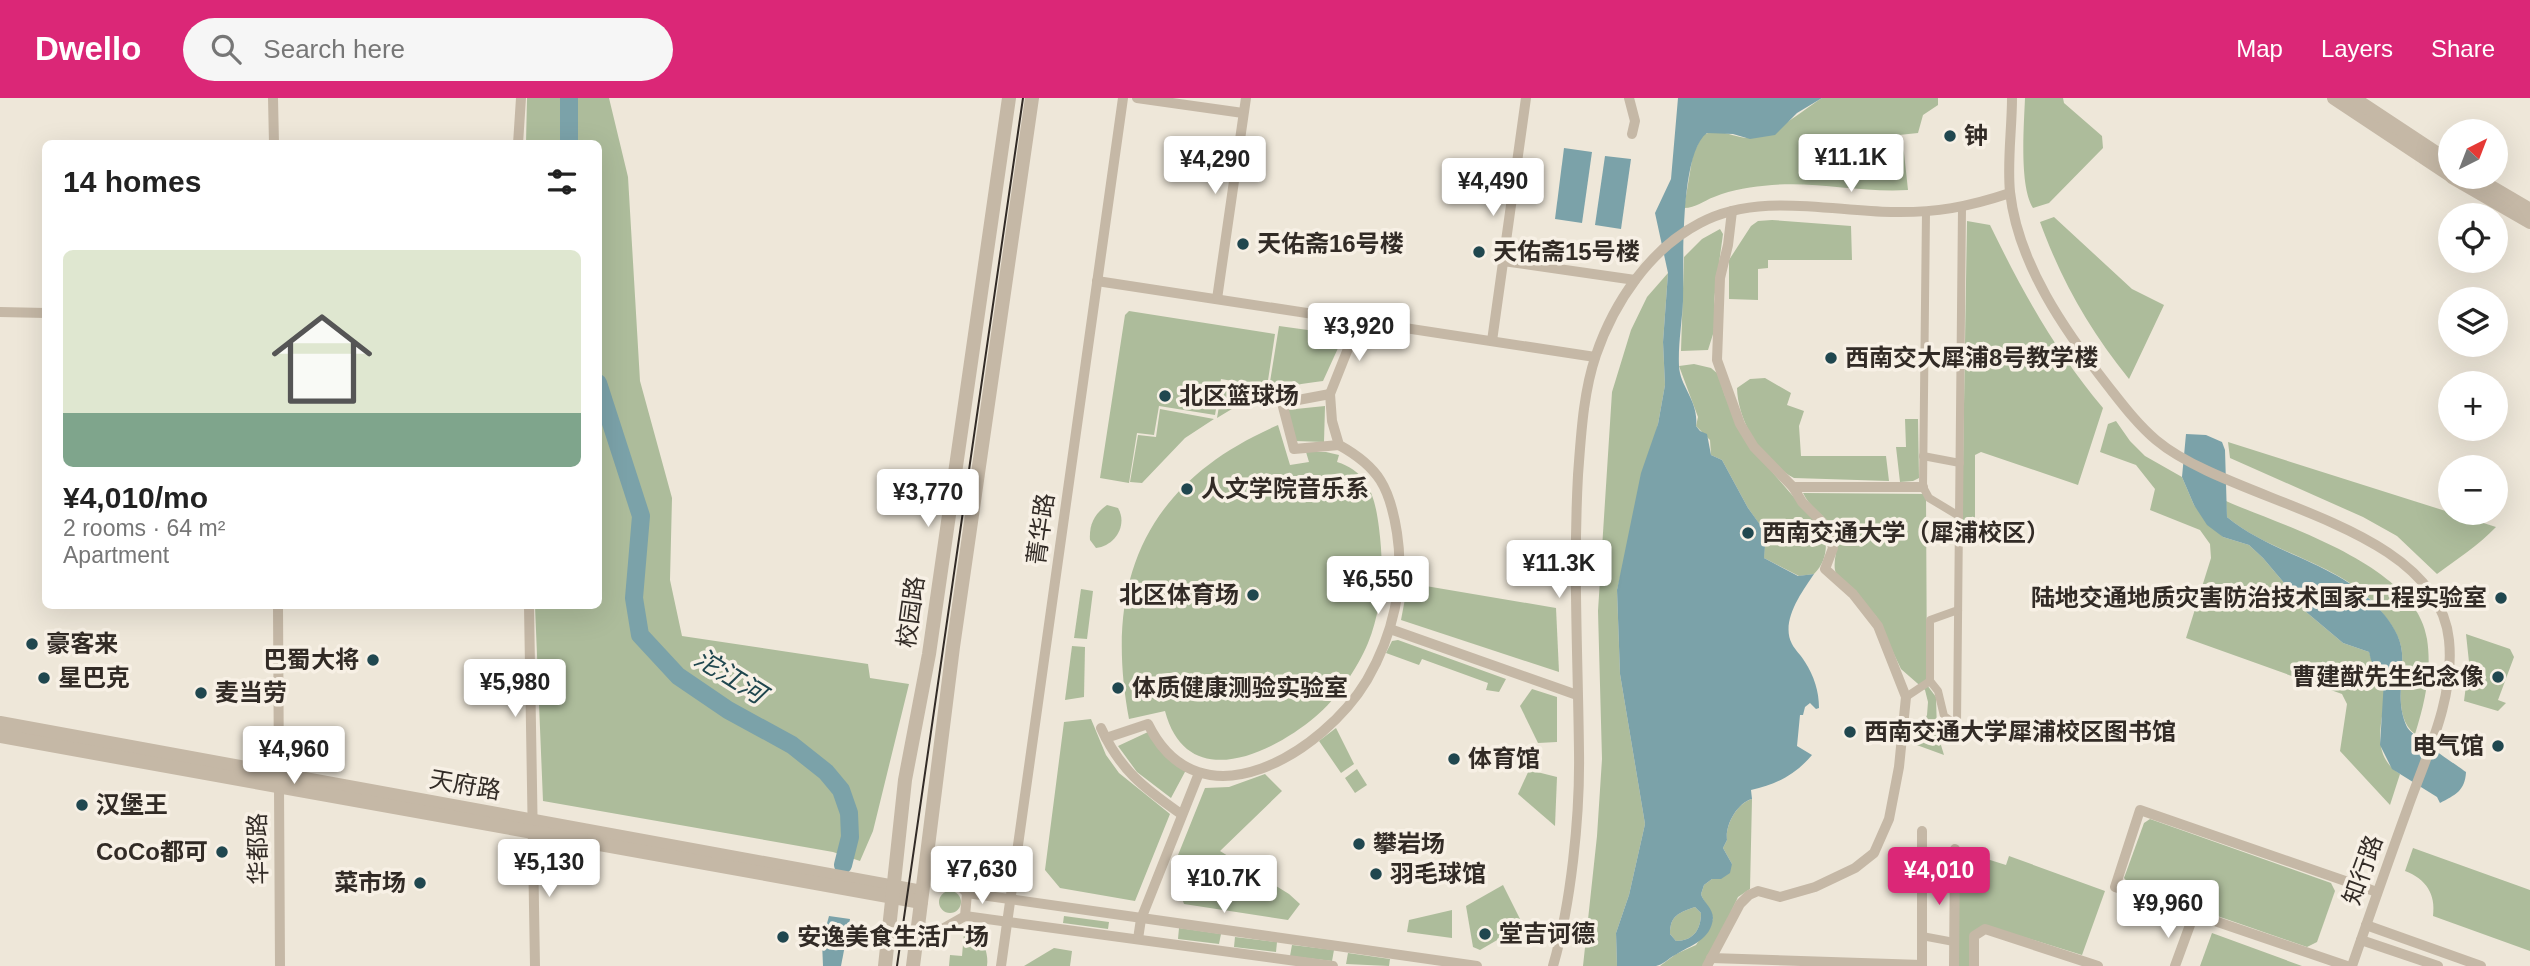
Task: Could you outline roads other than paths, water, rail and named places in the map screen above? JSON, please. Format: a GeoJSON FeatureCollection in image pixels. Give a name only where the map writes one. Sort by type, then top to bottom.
{"type":"FeatureCollection","features":[{"type":"Feature","properties":{"kind":"street"},"geometry":{"type":"LineString","coordinates":[[273,98],[274,140]]}},
{"type":"Feature","properties":{"kind":"street"},"geometry":{"type":"LineString","coordinates":[[518,140],[521,98]]}},
{"type":"Feature","properties":{"kind":"street","name":"校园路"},"geometry":{"type":"LineString","coordinates":[[885,966],[905,780],[929,654],[1009,98]]}},
{"type":"Feature","properties":{"kind":"street","name":"校园路"},"geometry":{"type":"LineString","coordinates":[[913,966],[957,620],[1032,98]]}},
{"type":"Feature","properties":{"kind":"street","name":"菁华路"},"geometry":{"type":"LineString","coordinates":[[1001,966],[1123,98]]}},
{"type":"Feature","properties":{"kind":"street"},"geometry":{"type":"LineString","coordinates":[[1137,98],[1184,101],[1243,113]]}},
{"type":"Feature","properties":{"kind":"street"},"geometry":{"type":"LineString","coordinates":[[1217,299],[1245,98]]}},
{"type":"Feature","properties":{"kind":"street"},"geometry":{"type":"LineString","coordinates":[[1492,341],[1526,98]]}},
{"type":"Feature","properties":{"kind":"street"},"geometry":{"type":"LineString","coordinates":[[1629,98],[1635,121],[1632,135]]}},
{"type":"Feature","properties":{"kind":"street","name":"知行路"},"geometry":{"type":"LineString","coordinates":[[2012,98],[2011,193],[2023,244],[2040,283],[2083,354],[2142,426],[2173,452],[2229,480],[2367,539],[2390,555],[2431,593],[2440,608],[2447,626],[2449,650],[2445,702],[2350,966]]}},
{"type":"Feature","properties":{"kind":"street"},"geometry":{"type":"LineString","coordinates":[[2334,98],[2438,167]]}},
{"type":"Feature","properties":{"kind":"street"},"geometry":{"type":"LineString","coordinates":[[2353,98],[2438,154]]}},
{"type":"Feature","properties":{"kind":"street"},"geometry":{"type":"LineString","coordinates":[[2473,189],[2530,222]]}},
{"type":"Feature","properties":{"kind":"street"},"geometry":{"type":"LineString","coordinates":[[2494,189],[2530,210]]}},
{"type":"Feature","properties":{"kind":"street"},"geometry":{"type":"LineString","coordinates":[[1553,966],[1565,909],[1574,835],[1579,754],[1575,569],[1582,422],[1595,357],[1608,325],[1635,280],[1667,246],[1701,222],[1732,211],[1777,205],[1926,212],[1962,208],[2011,193]]}},
{"type":"Feature","properties":{"kind":"street"},"geometry":{"type":"LineString","coordinates":[[1958,610],[1930,620],[1930,681],[1938,691],[1944,716],[1957,725],[1962,208]]}},
{"type":"Feature","properties":{"kind":"street"},"geometry":{"type":"LineString","coordinates":[[1732,211],[1720,278],[1717,360],[1740,424],[1754,447],[1828,528],[1833,548],[1825,569],[1853,594],[1878,626],[1906,697],[1899,767],[1889,819],[1874,853],[1855,868],[1815,887],[1780,897],[1758,891],[1749,895],[1740,904],[1709,962],[1922,965],[1922,831]]}},
{"type":"Feature","properties":{"kind":"street"},"geometry":{"type":"LineString","coordinates":[[1926,212],[1923,487],[1929,498],[1959,516]]}},
{"type":"Feature","properties":{"kind":"street"},"geometry":{"type":"LineString","coordinates":[[1503,261],[1635,280]]}},
{"type":"Feature","properties":{"kind":"street"},"geometry":{"type":"LineString","coordinates":[[1097,281],[1595,357]]}},
{"type":"Feature","properties":{"kind":"street"},"geometry":{"type":"LineString","coordinates":[[0,312],[42,313]]}},
{"type":"Feature","properties":{"kind":"street"},"geometry":{"type":"LineString","coordinates":[[1339,445],[1332,421],[1330,394],[1359,321]]}},
{"type":"Feature","properties":{"kind":"street"},"geometry":{"type":"LineString","coordinates":[[1181,814],[1130,775],[1104,733],[1148,724],[1159,742],[1171,754],[1199,773],[1229,777],[1277,763],[1303,747],[1348,707],[1366,680],[1390,629],[1398,585],[1399,547],[1394,511],[1384,483],[1369,464],[1339,445],[1294,449],[1282,403],[1330,394]]}},
{"type":"Feature","properties":{"kind":"street"},"geometry":{"type":"LineString","coordinates":[[1923,456],[1960,463]]}},
{"type":"Feature","properties":{"kind":"street"},"geometry":{"type":"LineString","coordinates":[[1793,487],[1923,487]]}},
{"type":"Feature","properties":{"kind":"street","name":"华都路"},"geometry":{"type":"LineString","coordinates":[[278,609],[280,966]]}},
{"type":"Feature","properties":{"kind":"street"},"geometry":{"type":"LineString","coordinates":[[529,609],[535,966]]}},
{"type":"Feature","properties":{"kind":"street"},"geometry":{"type":"LineString","coordinates":[[1390,629],[1577,695]]}},
{"type":"Feature","properties":{"kind":"street"},"geometry":{"type":"LineString","coordinates":[[1906,697],[1930,681]]}},
{"type":"Feature","properties":{"kind":"street","name":"天府路"},"geometry":{"type":"LineString","coordinates":[[0,723],[279,781]]}},
{"type":"Feature","properties":{"kind":"street","name":"天府路"},"geometry":{"type":"LineString","coordinates":[[0,736],[279,781],[922,897]]}},
{"type":"Feature","properties":{"kind":"street"},"geometry":{"type":"LineString","coordinates":[[1138,939],[1141,919],[1199,773]]}},
{"type":"Feature","properties":{"kind":"street"},"geometry":{"type":"LineString","coordinates":[[2350,966],[2115,887],[2140,810],[2377,891]]}},
{"type":"Feature","properties":{"kind":"street"},"geometry":{"type":"LineString","coordinates":[[1954,966],[1955,849]]}},
{"type":"Feature","properties":{"kind":"street"},"geometry":{"type":"LineString","coordinates":[[927,852],[967,893],[1477,966]]}},
{"type":"Feature","properties":{"kind":"street"},"geometry":{"type":"LineString","coordinates":[[965,916],[967,893]]}},
{"type":"Feature","properties":{"kind":"street"},"geometry":{"type":"LineString","coordinates":[[916,944],[965,916],[1333,966]]}},
{"type":"Feature","properties":{"kind":"street"},"geometry":{"type":"LineString","coordinates":[[2175,966],[2190,925]]}},
{"type":"Feature","properties":{"kind":"street"},"geometry":{"type":"LineString","coordinates":[[2366,925],[2481,966]]}},
{"type":"Feature","properties":{"kind":"street"},"geometry":{"type":"LineString","coordinates":[[1974,966],[1974,936],[1985,929],[2098,966]]}},
{"type":"Feature","properties":{"kind":"street"},"geometry":{"type":"LineString","coordinates":[[1922,936],[1954,943]]}},
{"type":"Feature","properties":{"kind":"street"},"geometry":{"type":"LineString","coordinates":[[2361,940],[2438,966]]}},
{"type":"Feature","properties":{"kind":"water"},"geometry":{"type":"Polygon","coordinates":[[[1678,98],[1822,98],[1797,113],[1775,135],[1750,139],[1733,134],[1707,133],[1698,145],[1687,186],[1679,358],[1682,381],[1695,409],[1696,426],[1707,434],[1711,455],[1722,460],[1748,508],[1766,533],[1764,558],[1798,576],[1814,574],[1794,607],[1789,635],[1813,678],[1819,708],[1816,709],[1810,703],[1805,707],[1803,715],[1800,715],[1797,746],[1812,755],[1785,778],[1751,790],[1752,799],[1741,805],[1730,821],[1723,848],[1732,864],[1730,873],[1721,879],[1712,879],[1704,885],[1701,894],[1713,914],[1708,932],[1699,941],[1659,965],[1617,966],[1616,933],[1629,895],[1645,824],[1620,674],[1617,590],[1641,473],[1658,424],[1665,385],[1663,342],[1668,273],[1655,213],[1671,179],[1678,98]],[[1695,907],[1680,913],[1674,919],[1670,934],[1676,941],[1687,939],[1695,933],[1701,913],[1695,907]]]}},
{"type":"Feature","properties":{"kind":"water"},"geometry":{"type":"Polygon","coordinates":[[[1564,148],[1592,152],[1582,223],[1555,219],[1564,148]]]}},
{"type":"Feature","properties":{"kind":"water"},"geometry":{"type":"Polygon","coordinates":[[[1605,156],[1631,159],[1621,229],[1595,225],[1605,156]]]}},
{"type":"Feature","properties":{"kind":"water"},"geometry":{"type":"Polygon","coordinates":[[[2186,434],[2206,435],[2222,442],[2225,450],[2227,517],[2265,541],[2347,582],[2365,595],[2388,620],[2401,647],[2403,717],[2410,731],[2466,772],[2464,784],[2455,795],[2440,803],[2437,797],[2392,769],[2380,745],[2384,680],[2369,652],[2343,643],[2305,611],[2297,598],[2249,545],[2223,537],[2207,525],[2194,505],[2182,477],[2186,434]]]}},
{"type":"Feature","properties":{"kind":"water"},"geometry":{"type":"Polygon","coordinates":[[[829,916],[850,919],[841,966],[823,966],[822,942],[829,916]]]}},
{"type":"Feature","properties":{"kind":"waterway","name":"沱江河"},"geometry":{"type":"LineString","coordinates":[[569,98],[569,140]]}},
{"type":"Feature","properties":{"kind":"waterway","name":"沱江河"},"geometry":{"type":"LineString","coordinates":[[602,395],[641,516],[634,598],[640,635],[678,676],[728,710],[792,745],[826,772],[841,790],[849,813],[850,837],[843,865]]}},
{"type":"Feature","properties":{"kind":"tram line"},"geometry":{"type":"LineString","coordinates":[[897,966],[1023,98]]}},
{"type":"Feature","properties":{"kind":"place","name":"钟"},"geometry":{"type":"Point","coordinates":[1950,136]}},
{"type":"Feature","properties":{"kind":"place","name":"天佑斋16号楼"},"geometry":{"type":"Point","coordinates":[1243,244]}},
{"type":"Feature","properties":{"kind":"place","name":"天佑斋15号楼"},"geometry":{"type":"Point","coordinates":[1479,252]}},
{"type":"Feature","properties":{"kind":"place","name":"西南交大犀浦8号教学楼"},"geometry":{"type":"Point","coordinates":[1831,358]}},
{"type":"Feature","properties":{"kind":"place","name":"北区篮球场"},"geometry":{"type":"Point","coordinates":[1165,396]}},
{"type":"Feature","properties":{"kind":"place","name":"人文学院音乐系"},"geometry":{"type":"Point","coordinates":[1187,489]}},
{"type":"Feature","properties":{"kind":"place","name":"西南交通大学（犀浦校区）"},"geometry":{"type":"Point","coordinates":[1748,533]}},
{"type":"Feature","properties":{"kind":"place","name":"北区体育场"},"geometry":{"type":"Point","coordinates":[1253,595]}},
{"type":"Feature","properties":{"kind":"place","name":"陆地交通地质灾害防治技术国家工程实验室"},"geometry":{"type":"Point","coordinates":[2501,598]}},
{"type":"Feature","properties":{"kind":"place","name":"豪客来"},"geometry":{"type":"Point","coordinates":[32,644]}},
{"type":"Feature","properties":{"kind":"place","name":"巴蜀大将"},"geometry":{"type":"Point","coordinates":[373,660]}},
{"type":"Feature","properties":{"kind":"place","name":"曹建猷先生纪念像"},"geometry":{"type":"Point","coordinates":[2498,677]}},
{"type":"Feature","properties":{"kind":"place","name":"星巴克"},"geometry":{"type":"Point","coordinates":[44,678]}},
{"type":"Feature","properties":{"kind":"place","name":"体质健康测验实验室"},"geometry":{"type":"Point","coordinates":[1118,688]}},
{"type":"Feature","properties":{"kind":"place","name":"麦当劳"},"geometry":{"type":"Point","coordinates":[201,693]}},
{"type":"Feature","properties":{"kind":"place","name":"西南交通大学犀浦校区图书馆"},"geometry":{"type":"Point","coordinates":[1850,732]}},
{"type":"Feature","properties":{"kind":"place","name":"电气馆"},"geometry":{"type":"Point","coordinates":[2498,746]}},
{"type":"Feature","properties":{"kind":"place","name":"体育馆"},"geometry":{"type":"Point","coordinates":[1454,759]}},
{"type":"Feature","properties":{"kind":"place","name":"汉堡王"},"geometry":{"type":"Point","coordinates":[82,805]}},
{"type":"Feature","properties":{"kind":"place","name":"攀岩场"},"geometry":{"type":"Point","coordinates":[1359,844]}},
{"type":"Feature","properties":{"kind":"place","name":"CoCo都可"},"geometry":{"type":"Point","coordinates":[222,852]}},
{"type":"Feature","properties":{"kind":"place","name":"羽毛球馆"},"geometry":{"type":"Point","coordinates":[1376,874]}},
{"type":"Feature","properties":{"kind":"place","name":"菜市场"},"geometry":{"type":"Point","coordinates":[420,883]}},
{"type":"Feature","properties":{"kind":"place","name":"堂吉诃德"},"geometry":{"type":"Point","coordinates":[1485,934]}},
{"type":"Feature","properties":{"kind":"place","name":"安逸美食生活广场"},"geometry":{"type":"Point","coordinates":[783,937]}}]}
